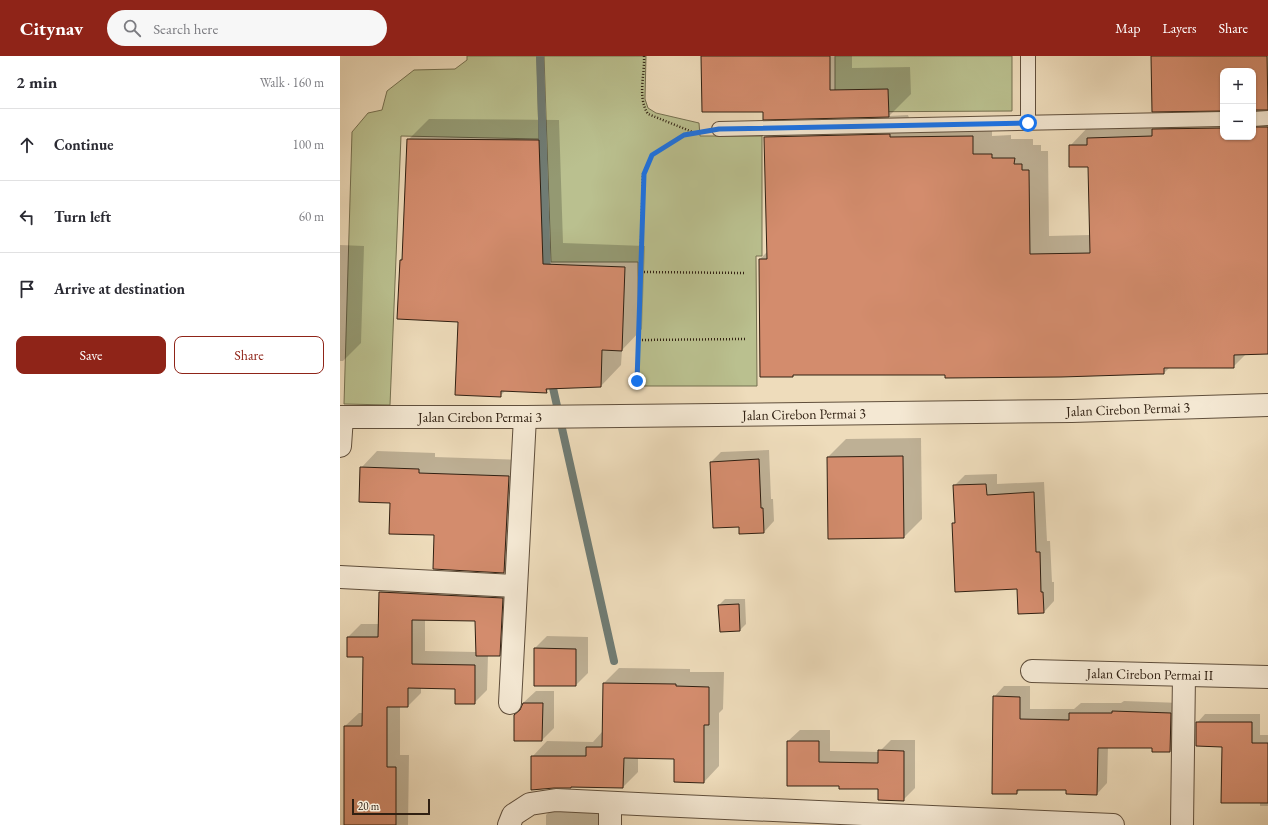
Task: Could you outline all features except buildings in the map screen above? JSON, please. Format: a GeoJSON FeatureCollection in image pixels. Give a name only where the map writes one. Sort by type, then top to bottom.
{"type":"FeatureCollection","features":[{"type":"Feature","properties":{"kind":"street","name":"Jalan Cirebon Permai 3"},"geometry":{"type":"LineString","coordinates":[[341,417],[525,417],[1072,411],[1268,405]]}},
{"type":"Feature","properties":{"kind":"street"},"geometry":{"type":"LineString","coordinates":[[340,446],[341,417]]}},
{"type":"Feature","properties":{"kind":"street"},"geometry":{"type":"LineString","coordinates":[[510,703],[525,417]]}},
{"type":"Feature","properties":{"kind":"street"},"geometry":{"type":"LineString","coordinates":[[340,577],[516,586]]}},
{"type":"Feature","properties":{"kind":"street","name":"Jalan Cirebon Permai II"},"geometry":{"type":"LineString","coordinates":[[1032,671],[1268,676]]}},
{"type":"Feature","properties":{"kind":"street"},"geometry":{"type":"LineString","coordinates":[[1182,825],[1184,675]]}},
{"type":"Feature","properties":{"kind":"street"},"geometry":{"type":"LineString","coordinates":[[511,820],[530,804],[556,800],[1113,825]]}},
{"type":"Feature","properties":{"kind":"street"},"geometry":{"type":"LineString","coordinates":[[610,803],[610,825]]}},
{"type":"Feature","properties":{"kind":"lane"},"geometry":{"type":"LineString","coordinates":[[1028,56],[1028,123]]}},
{"type":"Feature","properties":{"kind":"lane"},"geometry":{"type":"LineString","coordinates":[[1256,119],[1268,118]]}},
{"type":"Feature","properties":{"kind":"lane"},"geometry":{"type":"LineString","coordinates":[[719,129],[1220,119]]}},
{"type":"Feature","properties":{"kind":"path"},"geometry":{"type":"LineString","coordinates":[[644,56],[642,98],[644,107],[648,114],[695,133]]}},
{"type":"Feature","properties":{"kind":"path"},"geometry":{"type":"LineString","coordinates":[[637,381],[644,174],[652,155],[684,135],[719,129]]}},
{"type":"Feature","properties":{"kind":"path"},"geometry":{"type":"LineString","coordinates":[[641,272],[746,273]]}},
{"type":"Feature","properties":{"kind":"path"},"geometry":{"type":"LineString","coordinates":[[639,340],[746,340]]}},
{"type":"Feature","properties":{"kind":"green space"},"geometry":{"type":"Polygon","coordinates":[[[467,56],[537,56],[539,139],[401,136],[390,405],[344,404],[352,132],[368,113],[382,110],[387,91],[414,70],[455,69],[467,60],[467,56]]]}},
{"type":"Feature","properties":{"kind":"green space"},"geometry":{"type":"Polygon","coordinates":[[[544,56],[646,56],[645,99],[648,108],[656,113],[699,123],[700,136],[762,136],[762,256],[756,256],[757,386],[639,386],[638,262],[551,262],[544,56]]]}},
{"type":"Feature","properties":{"kind":"green space"},"geometry":{"type":"Polygon","coordinates":[[[835,56],[1012,56],[1012,111],[835,112],[835,56]]]}},
{"type":"Feature","properties":{"kind":"waterway"},"geometry":{"type":"LineString","coordinates":[[540,56],[547,274]]}},
{"type":"Feature","properties":{"kind":"waterway"},"geometry":{"type":"LineString","coordinates":[[551,379],[614,661]]}},
{"type":"Feature","properties":{"kind":"route"},"geometry":{"type":"LineString","coordinates":[[637,381],[644,174],[652,155],[684,135],[719,129],[1028,123]]}}]}
